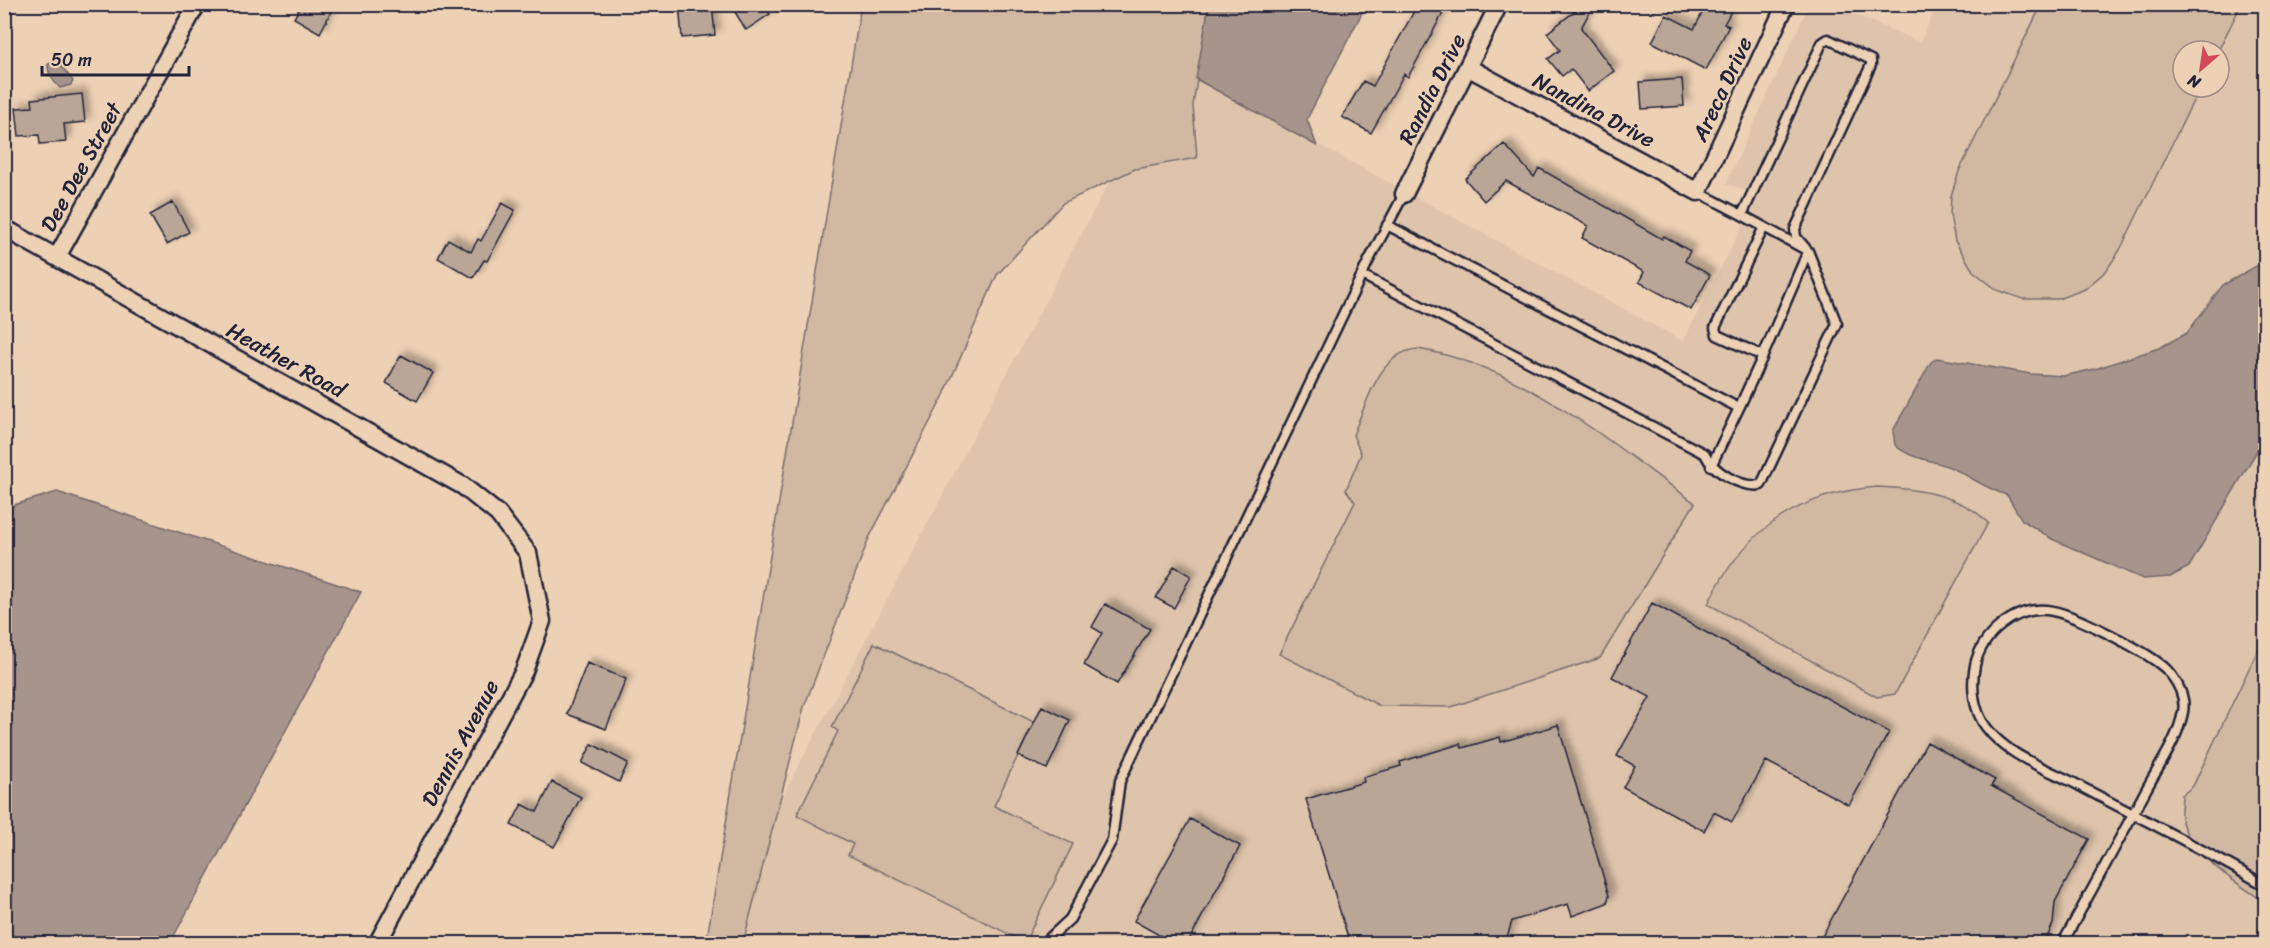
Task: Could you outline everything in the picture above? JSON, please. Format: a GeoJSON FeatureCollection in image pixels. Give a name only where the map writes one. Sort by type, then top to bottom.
{"type":"FeatureCollection","features":[{"type":"Feature","properties":{"kind":"street","name":"Dee Dee Street"},"geometry":{"type":"LineString","coordinates":[[57,257],[197,4]]}},
{"type":"Feature","properties":{"kind":"street","name":"Randia Drive"},"geometry":{"type":"LineString","coordinates":[[1404,194],[1499,4]]}},
{"type":"Feature","properties":{"kind":"street","name":"Areca Drive"},"geometry":{"type":"LineString","coordinates":[[1698,192],[1786,4]]}},
{"type":"Feature","properties":{"kind":"street","name":"Nandina Drive"},"geometry":{"type":"LineString","coordinates":[[1469,68],[1698,192]]}},
{"type":"Feature","properties":{"kind":"street","name":"Heather Road"},"geometry":{"type":"LineString","coordinates":[[4,228],[463,486],[498,514],[528,554]]}},
{"type":"Feature","properties":{"kind":"street","name":"Dennis Avenue"},"geometry":{"type":"LineString","coordinates":[[377,944],[524,671],[542,621],[528,554]]}},
{"type":"Feature","properties":{"kind":"lane"},"geometry":{"type":"LineString","coordinates":[[1362,275],[1706,454],[1711,466],[1749,487],[1761,486],[1837,324],[1808,251],[1796,237],[1795,229],[1871,65],[1871,60],[1828,39],[1822,43],[1742,215]]}},
{"type":"Feature","properties":{"kind":"lane"},"geometry":{"type":"LineString","coordinates":[[1698,192],[1808,251]]}},
{"type":"Feature","properties":{"kind":"lane"},"geometry":{"type":"LineString","coordinates":[[1043,944],[1070,919],[1112,840],[1120,781],[1362,275],[1404,194]]}},
{"type":"Feature","properties":{"kind":"lane"},"geometry":{"type":"LineString","coordinates":[[1388,225],[1739,408]]}},
{"type":"Feature","properties":{"kind":"lane"},"geometry":{"type":"LineString","coordinates":[[1762,356],[1717,335],[1715,328],[1764,227]]}},
{"type":"Feature","properties":{"kind":"lane"},"geometry":{"type":"LineString","coordinates":[[1711,466],[1808,251]]}},
{"type":"Feature","properties":{"kind":"lane"},"geometry":{"type":"LineString","coordinates":[[2062,944],[2133,814],[2177,733],[2184,710],[2180,688],[2166,669],[2146,655],[2070,615],[2047,610],[2027,611],[2006,620],[1989,638],[1977,657],[1972,677],[1974,701],[1986,727],[2003,744],[2030,760],[2133,814],[2265,886]]}},
{"type":"Feature","properties":{"kind":"shaded area"},"geometry":{"type":"Polygon","coordinates":[[[2042,4],[2241,5],[2224,39],[2171,39],[2171,99],[2194,99],[2120,250],[2106,271],[2085,289],[2058,299],[2023,299],[1997,290],[1973,271],[1955,241],[1950,215],[1951,196],[1959,171],[2042,4]]]}},
{"type":"Feature","properties":{"kind":"shaded area"},"geometry":{"type":"Polygon","coordinates":[[[861,5],[1209,5],[1193,105],[1197,158],[1135,169],[1063,203],[997,275],[943,397],[869,538],[804,707],[743,943],[706,944],[861,5]]]}},
{"type":"Feature","properties":{"kind":"shaded area"},"geometry":{"type":"Polygon","coordinates":[[[1209,5],[1366,5],[1307,119],[1317,146],[1196,79],[1209,5]]]}},
{"type":"Feature","properties":{"kind":"shaded area"},"geometry":{"type":"Polygon","coordinates":[[[1809,5],[1832,5],[1920,42],[1937,5],[2265,5],[2265,943],[704,944],[1171,65],[1683,341],[1759,194],[1726,184],[1809,5]]]}},
{"type":"Feature","properties":{"kind":"shaded area"},"geometry":{"type":"Polygon","coordinates":[[[55,62],[60,64],[73,81],[71,85],[60,88],[53,80],[48,64],[55,62]]]}},
{"type":"Feature","properties":{"kind":"shaded area"},"geometry":{"type":"Polygon","coordinates":[[[2265,261],[2265,437],[2189,567],[2170,577],[2143,579],[2052,539],[2022,520],[2007,495],[1947,466],[1907,453],[1895,445],[1893,431],[1931,362],[1937,358],[2031,374],[2063,376],[2095,369],[2159,348],[2187,333],[2223,285],[2265,261]]]}},
{"type":"Feature","properties":{"kind":"shaded area"},"geometry":{"type":"Polygon","coordinates":[[[1418,349],[1457,358],[1529,389],[1598,432],[1695,503],[1600,658],[1451,707],[1380,706],[1279,654],[1355,502],[1346,490],[1361,454],[1353,435],[1369,395],[1384,369],[1393,359],[1405,352],[1418,349]]]}},
{"type":"Feature","properties":{"kind":"shaded area"},"geometry":{"type":"Polygon","coordinates":[[[1877,487],[1937,494],[1965,505],[1988,523],[1895,694],[1877,697],[1708,604],[1738,556],[1755,537],[1775,521],[1797,508],[1822,498],[1877,487]]]}},
{"type":"Feature","properties":{"kind":"shaded area"},"geometry":{"type":"Polygon","coordinates":[[[57,492],[361,592],[170,943],[5,943],[5,521],[14,505],[57,492]]]}},
{"type":"Feature","properties":{"kind":"shaded area"},"geometry":{"type":"Polygon","coordinates":[[[2265,635],[2265,902],[2228,877],[2204,856],[2193,844],[2186,831],[2181,812],[2182,795],[2193,786],[2265,635]]]}},
{"type":"Feature","properties":{"kind":"shaded area"},"geometry":{"type":"Polygon","coordinates":[[[874,643],[1034,722],[994,806],[1073,844],[1025,942],[848,855],[853,844],[797,815],[838,731],[832,727],[874,643]]]}},
{"type":"Feature","properties":{"kind":"building"},"geometry":{"type":"Polygon","coordinates":[[[302,4],[335,4],[320,33],[294,18],[302,4]]]}},
{"type":"Feature","properties":{"kind":"building"},"geometry":{"type":"Polygon","coordinates":[[[679,4],[712,4],[715,35],[682,38],[679,4]]]}},
{"type":"Feature","properties":{"kind":"building"},"geometry":{"type":"Polygon","coordinates":[[[730,4],[764,4],[770,14],[746,30],[730,4]]]}},
{"type":"Feature","properties":{"kind":"building"},"geometry":{"type":"Polygon","coordinates":[[[1418,4],[1448,4],[1408,77],[1404,74],[1371,133],[1342,117],[1363,81],[1373,86],[1418,4]]]}},
{"type":"Feature","properties":{"kind":"building"},"geometry":{"type":"Polygon","coordinates":[[[1584,4],[1594,4],[1581,28],[1614,71],[1588,91],[1571,69],[1562,76],[1548,59],[1560,50],[1547,33],[1584,4]]]}},
{"type":"Feature","properties":{"kind":"building"},"geometry":{"type":"Polygon","coordinates":[[[1707,4],[1735,4],[1724,24],[1729,26],[1706,70],[1652,42],[1666,15],[1694,29],[1707,4]]]}},
{"type":"Feature","properties":{"kind":"building"},"geometry":{"type":"Polygon","coordinates":[[[1682,79],[1684,106],[1642,109],[1640,82],[1682,79]]]}},
{"type":"Feature","properties":{"kind":"building"},"geometry":{"type":"Polygon","coordinates":[[[82,94],[85,122],[64,124],[66,142],[40,144],[39,135],[19,136],[16,108],[33,107],[32,99],[82,94]]]}},
{"type":"Feature","properties":{"kind":"building"},"geometry":{"type":"Polygon","coordinates":[[[1504,144],[1534,177],[1539,168],[1662,239],[1664,236],[1690,251],[1685,261],[1710,275],[1691,310],[1639,282],[1644,272],[1582,238],[1588,226],[1506,181],[1484,201],[1465,179],[1504,144]]]}},
{"type":"Feature","properties":{"kind":"building"},"geometry":{"type":"Polygon","coordinates":[[[173,202],[189,232],[167,244],[150,215],[173,202]]]}},
{"type":"Feature","properties":{"kind":"building"},"geometry":{"type":"Polygon","coordinates":[[[502,203],[515,210],[487,261],[484,260],[473,278],[438,258],[448,239],[471,252],[478,239],[481,241],[502,203]]]}},
{"type":"Feature","properties":{"kind":"building"},"geometry":{"type":"Polygon","coordinates":[[[401,355],[433,373],[417,401],[386,383],[401,355]]]}},
{"type":"Feature","properties":{"kind":"building"},"geometry":{"type":"Polygon","coordinates":[[[1174,566],[1191,576],[1174,608],[1156,598],[1174,566]]]}},
{"type":"Feature","properties":{"kind":"building"},"geometry":{"type":"Polygon","coordinates":[[[1652,603],[1889,732],[1849,805],[1766,761],[1732,822],[1714,812],[1704,831],[1623,787],[1635,766],[1617,756],[1650,697],[1612,677],[1652,603]]]}},
{"type":"Feature","properties":{"kind":"building"},"geometry":{"type":"Polygon","coordinates":[[[1105,604],[1150,629],[1117,684],[1084,665],[1102,633],[1092,627],[1105,604]]]}},
{"type":"Feature","properties":{"kind":"building"},"geometry":{"type":"Polygon","coordinates":[[[587,663],[626,679],[606,729],[567,714],[587,663]]]}},
{"type":"Feature","properties":{"kind":"building"},"geometry":{"type":"Polygon","coordinates":[[[1042,706],[1070,720],[1047,769],[1018,756],[1042,706]]]}},
{"type":"Feature","properties":{"kind":"building"},"geometry":{"type":"Polygon","coordinates":[[[1558,725],[1609,896],[1607,903],[1572,916],[1568,904],[1512,921],[1505,944],[1460,944],[1456,938],[1437,944],[1350,944],[1306,799],[1364,782],[1363,777],[1401,766],[1400,762],[1460,744],[1462,748],[1500,737],[1501,742],[1558,725]]]}},
{"type":"Feature","properties":{"kind":"building"},"geometry":{"type":"Polygon","coordinates":[[[1927,742],[1995,780],[1991,786],[2089,839],[2055,902],[2053,924],[2044,944],[1818,944],[1927,742]]]}},
{"type":"Feature","properties":{"kind":"building"},"geometry":{"type":"Polygon","coordinates":[[[592,744],[628,763],[619,782],[582,763],[592,744]]]}},
{"type":"Feature","properties":{"kind":"building"},"geometry":{"type":"Polygon","coordinates":[[[552,782],[581,797],[554,847],[511,825],[522,804],[537,812],[552,782]]]}},
{"type":"Feature","properties":{"kind":"building"},"geometry":{"type":"Polygon","coordinates":[[[1190,819],[1240,846],[1187,944],[1175,944],[1134,921],[1190,819]]]}}]}
